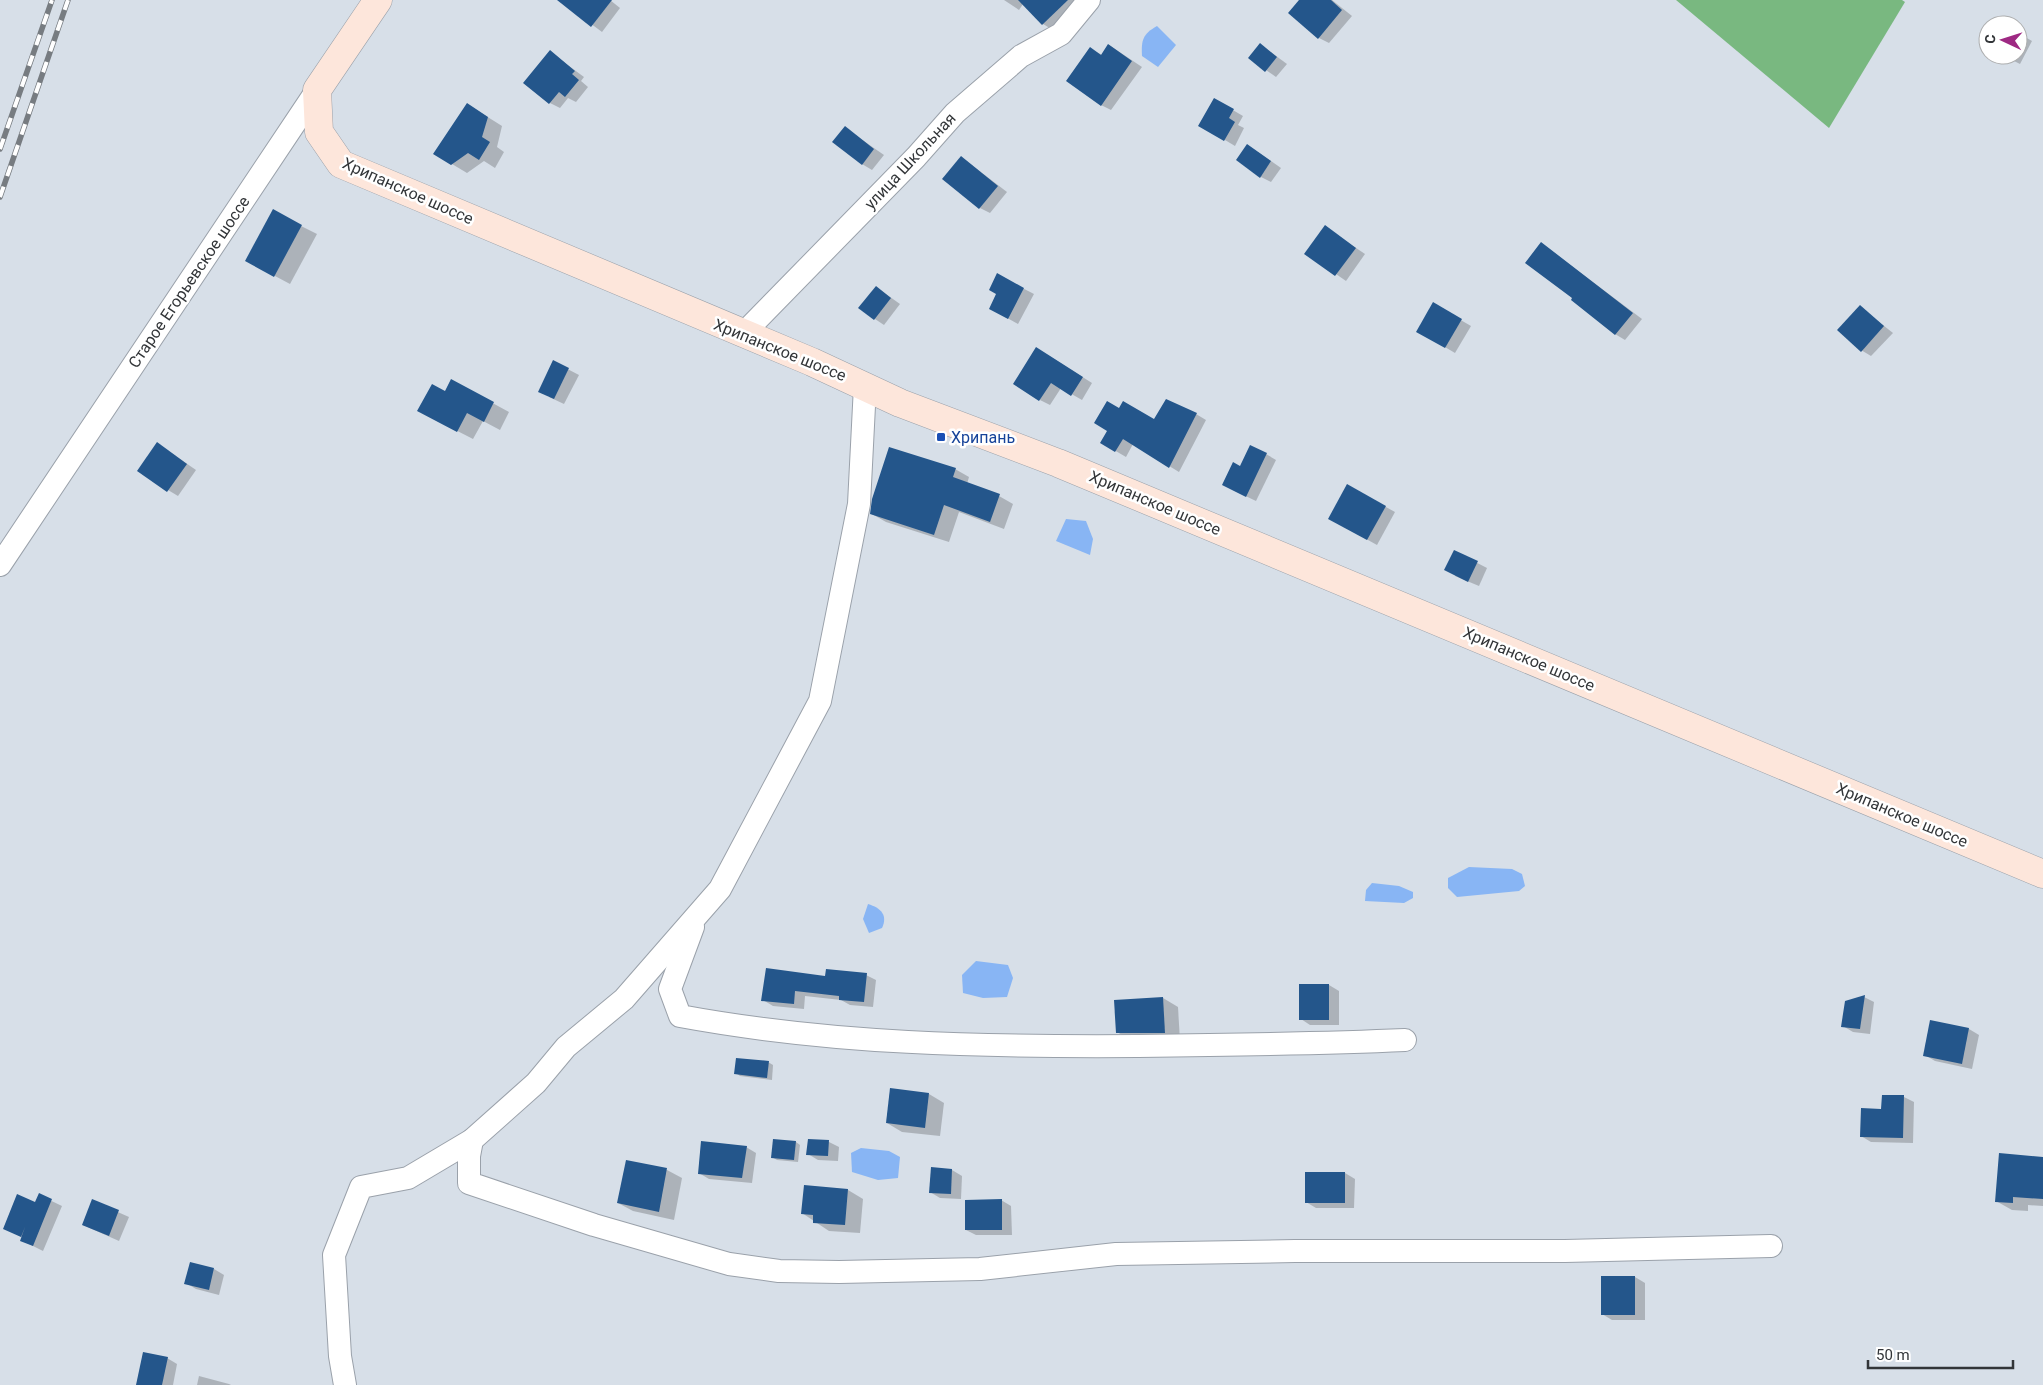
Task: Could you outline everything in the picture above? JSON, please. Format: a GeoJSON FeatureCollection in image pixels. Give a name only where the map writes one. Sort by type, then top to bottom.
{"type":"FeatureCollection","features":[{"type":"Feature","properties":{"kind":"main road","name":"Старое Егорьевское шоссе"},"geometry":{"type":"LineString","coordinates":[[317,90],[378,0]]}},
{"type":"Feature","properties":{"kind":"main road","name":"Хрипанское шоссе"},"geometry":{"type":"LineString","coordinates":[[317,90],[320,132],[341,164],[865,386],[900,403],[1058,463],[2043,874]]}},
{"type":"Feature","properties":{"kind":"street","name":"улица Школьная"},"geometry":{"type":"LineString","coordinates":[[742,335],[916,157],[955,113],[1021,56],[1061,34],[1088,0]]}},
{"type":"Feature","properties":{"kind":"street","name":"Старое Егорьевское шоссе"},"geometry":{"type":"LineString","coordinates":[[0,565],[317,90]]}},
{"type":"Feature","properties":{"kind":"street"},"geometry":{"type":"LineString","coordinates":[[345,1385],[340,1356],[334,1255],[361,1188],[408,1178],[472,1140],[536,1083],[566,1048],[624,999],[720,889],[820,701],[859,504],[865,386]]}},
{"type":"Feature","properties":{"kind":"street"},"geometry":{"type":"LineString","coordinates":[[697,914],[670,989],[680,1016],[743,1028],[892,1041],[1040,1047],[1260,1045],[1405,1040]]}},
{"type":"Feature","properties":{"kind":"street"},"geometry":{"type":"LineString","coordinates":[[472,1140],[469,1156],[469,1182],[594,1225],[729,1264],[780,1271],[839,1272],[980,1269],[1116,1254],[1296,1251],[1565,1251],[1771,1246]]}},
{"type":"Feature","properties":{"kind":"green space"},"geometry":{"type":"Polygon","coordinates":[[[1676,0],[1902,0],[1905,2],[1829,128],[1676,0]]]}},
{"type":"Feature","properties":{"kind":"water"},"geometry":{"type":"Polygon","coordinates":[[[1157,26],[1176,45],[1158,67],[1142,56],[1144,38],[1157,26]]]}},
{"type":"Feature","properties":{"kind":"water"},"geometry":{"type":"Polygon","coordinates":[[[1066,519],[1086,521],[1093,539],[1090,555],[1056,541],[1066,519]]]}},
{"type":"Feature","properties":{"kind":"water"},"geometry":{"type":"Polygon","coordinates":[[[1469,867],[1512,869],[1522,874],[1525,886],[1519,891],[1457,897],[1448,888],[1448,878],[1469,867]]]}},
{"type":"Feature","properties":{"kind":"water"},"geometry":{"type":"Polygon","coordinates":[[[1372,883],[1399,886],[1413,892],[1413,898],[1404,903],[1365,901],[1366,890],[1372,883]]]}},
{"type":"Feature","properties":{"kind":"water"},"geometry":{"type":"Polygon","coordinates":[[[868,904],[880,910],[884,916],[882,928],[869,933],[863,919],[868,904]]]}},
{"type":"Feature","properties":{"kind":"water"},"geometry":{"type":"Polygon","coordinates":[[[976,961],[1008,965],[1013,978],[1007,997],[983,998],[963,993],[962,975],[976,961]]]}},
{"type":"Feature","properties":{"kind":"water"},"geometry":{"type":"Polygon","coordinates":[[[861,1148],[889,1151],[900,1157],[898,1178],[878,1180],[852,1172],[851,1153],[861,1148]]]}},
{"type":"Feature","properties":{"kind":"building"},"geometry":{"type":"Polygon","coordinates":[[[557,0],[612,0],[591,27],[557,0]]]}},
{"type":"Feature","properties":{"kind":"building"},"geometry":{"type":"Polygon","coordinates":[[[1018,0],[1068,0],[1042,25],[1018,0]]]}},
{"type":"Feature","properties":{"kind":"building"},"geometry":{"type":"Polygon","coordinates":[[[1299,0],[1331,0],[1342,10],[1318,39],[1288,13],[1299,0]]]}},
{"type":"Feature","properties":{"kind":"building"},"geometry":{"type":"Polygon","coordinates":[[[1260,43],[1277,57],[1265,72],[1248,58],[1260,43]]]}},
{"type":"Feature","properties":{"kind":"building"},"geometry":{"type":"Polygon","coordinates":[[[1108,44],[1132,61],[1101,106],[1066,81],[1090,47],[1101,55],[1108,44]]]}},
{"type":"Feature","properties":{"kind":"building"},"geometry":{"type":"Polygon","coordinates":[[[550,50],[575,71],[572,74],[579,80],[565,97],[559,92],[549,104],[523,83],[550,50]]]}},
{"type":"Feature","properties":{"kind":"building"},"geometry":{"type":"Polygon","coordinates":[[[1214,98],[1234,109],[1229,118],[1235,122],[1224,141],[1198,126],[1214,98]]]}},
{"type":"Feature","properties":{"kind":"building"},"geometry":{"type":"Polygon","coordinates":[[[467,103],[488,117],[482,137],[490,142],[479,160],[468,153],[451,165],[433,154],[467,103]]]}},
{"type":"Feature","properties":{"kind":"building"},"geometry":{"type":"Polygon","coordinates":[[[845,126],[874,149],[862,165],[832,142],[845,126]]]}},
{"type":"Feature","properties":{"kind":"building"},"geometry":{"type":"Polygon","coordinates":[[[1247,144],[1271,161],[1260,178],[1236,160],[1247,144]]]}},
{"type":"Feature","properties":{"kind":"building"},"geometry":{"type":"Polygon","coordinates":[[[961,156],[998,186],[979,209],[942,179],[961,156]]]}},
{"type":"Feature","properties":{"kind":"building"},"geometry":{"type":"Polygon","coordinates":[[[273,209],[302,225],[274,277],[245,261],[273,209]]]}},
{"type":"Feature","properties":{"kind":"building"},"geometry":{"type":"Polygon","coordinates":[[[1325,225],[1356,248],[1335,276],[1304,254],[1325,225]]]}},
{"type":"Feature","properties":{"kind":"building"},"geometry":{"type":"Polygon","coordinates":[[[1541,242],[1633,313],[1615,335],[1571,300],[1572,298],[1525,263],[1541,242]]]}},
{"type":"Feature","properties":{"kind":"building"},"geometry":{"type":"Polygon","coordinates":[[[997,273],[1024,288],[1008,319],[989,309],[996,294],[989,290],[997,273]]]}},
{"type":"Feature","properties":{"kind":"building"},"geometry":{"type":"Polygon","coordinates":[[[876,286],[891,298],[874,320],[858,308],[876,286]]]}},
{"type":"Feature","properties":{"kind":"building"},"geometry":{"type":"Polygon","coordinates":[[[1433,302],[1462,319],[1445,348],[1416,332],[1433,302]]]}},
{"type":"Feature","properties":{"kind":"building"},"geometry":{"type":"Polygon","coordinates":[[[1860,305],[1884,326],[1861,352],[1837,330],[1860,305]]]}},
{"type":"Feature","properties":{"kind":"building"},"geometry":{"type":"Polygon","coordinates":[[[1036,347],[1083,377],[1071,396],[1051,383],[1039,401],[1013,384],[1036,347]]]}},
{"type":"Feature","properties":{"kind":"building"},"geometry":{"type":"Polygon","coordinates":[[[553,360],[569,368],[554,399],[538,392],[553,360]]]}},
{"type":"Feature","properties":{"kind":"building"},"geometry":{"type":"Polygon","coordinates":[[[451,379],[494,402],[484,422],[467,413],[457,432],[417,411],[432,384],[445,391],[451,379]]]}},
{"type":"Feature","properties":{"kind":"building"},"geometry":{"type":"Polygon","coordinates":[[[1166,399],[1197,413],[1169,468],[1123,439],[1115,452],[1100,443],[1107,431],[1094,423],[1107,401],[1119,408],[1123,401],[1154,419],[1166,399]]]}},
{"type":"Feature","properties":{"kind":"building"},"geometry":{"type":"Polygon","coordinates":[[[157,442],[187,464],[167,492],[137,471],[157,442]]]}},
{"type":"Feature","properties":{"kind":"building"},"geometry":{"type":"Polygon","coordinates":[[[1250,445],[1267,453],[1246,497],[1222,485],[1233,462],[1240,466],[1250,445]]]}},
{"type":"Feature","properties":{"kind":"building"},"geometry":{"type":"Polygon","coordinates":[[[889,447],[956,468],[953,477],[1000,494],[990,522],[944,505],[934,535],[870,514],[872,499],[889,447]]]}},
{"type":"Feature","properties":{"kind":"building"},"geometry":{"type":"Polygon","coordinates":[[[1347,484],[1386,506],[1367,540],[1328,519],[1347,484]]]}},
{"type":"Feature","properties":{"kind":"building"},"geometry":{"type":"Polygon","coordinates":[[[1454,550],[1478,561],[1468,582],[1444,570],[1454,550]]]}},
{"type":"Feature","properties":{"kind":"building"},"geometry":{"type":"Polygon","coordinates":[[[766,968],[825,976],[826,969],[867,973],[864,1002],[839,1000],[839,996],[795,991],[794,1004],[761,1001],[766,968]]]}},
{"type":"Feature","properties":{"kind":"building"},"geometry":{"type":"Polygon","coordinates":[[[1299,984],[1329,984],[1329,1020],[1299,1020],[1299,984]]]}},
{"type":"Feature","properties":{"kind":"building"},"geometry":{"type":"Polygon","coordinates":[[[1865,995],[1860,1029],[1841,1027],[1845,1001],[1865,995]]]}},
{"type":"Feature","properties":{"kind":"building"},"geometry":{"type":"Polygon","coordinates":[[[1163,997],[1165,1033],[1116,1033],[1114,1000],[1163,997]]]}},
{"type":"Feature","properties":{"kind":"building"},"geometry":{"type":"Polygon","coordinates":[[[1930,1020],[1969,1028],[1962,1064],[1923,1056],[1930,1020]]]}},
{"type":"Feature","properties":{"kind":"building"},"geometry":{"type":"Polygon","coordinates":[[[736,1058],[769,1061],[767,1078],[734,1074],[736,1058]]]}},
{"type":"Feature","properties":{"kind":"building"},"geometry":{"type":"Polygon","coordinates":[[[890,1088],[929,1093],[925,1128],[886,1123],[890,1088]]]}},
{"type":"Feature","properties":{"kind":"building"},"geometry":{"type":"Polygon","coordinates":[[[1882,1095],[1904,1095],[1903,1138],[1860,1137],[1861,1108],[1881,1109],[1882,1095]]]}},
{"type":"Feature","properties":{"kind":"building"},"geometry":{"type":"Polygon","coordinates":[[[773,1139],[796,1141],[794,1160],[771,1158],[773,1139]]]}},
{"type":"Feature","properties":{"kind":"building"},"geometry":{"type":"Polygon","coordinates":[[[808,1139],[829,1140],[828,1156],[806,1155],[808,1139]]]}},
{"type":"Feature","properties":{"kind":"building"},"geometry":{"type":"Polygon","coordinates":[[[701,1141],[747,1146],[742,1178],[698,1174],[701,1141]]]}},
{"type":"Feature","properties":{"kind":"building"},"geometry":{"type":"Polygon","coordinates":[[[1999,1153],[2043,1157],[2043,1199],[2013,1197],[2013,1203],[1995,1202],[1999,1153]]]}},
{"type":"Feature","properties":{"kind":"building"},"geometry":{"type":"Polygon","coordinates":[[[626,1160],[667,1168],[659,1212],[617,1203],[626,1160]]]}},
{"type":"Feature","properties":{"kind":"building"},"geometry":{"type":"Polygon","coordinates":[[[931,1167],[952,1169],[951,1194],[929,1193],[931,1167]]]}},
{"type":"Feature","properties":{"kind":"building"},"geometry":{"type":"Polygon","coordinates":[[[1305,1172],[1345,1172],[1345,1203],[1305,1203],[1305,1172]]]}},
{"type":"Feature","properties":{"kind":"building"},"geometry":{"type":"Polygon","coordinates":[[[804,1185],[848,1189],[845,1225],[813,1223],[813,1215],[801,1214],[804,1185]]]}},
{"type":"Feature","properties":{"kind":"building"},"geometry":{"type":"Polygon","coordinates":[[[39,1193],[52,1199],[33,1246],[20,1241],[25,1227],[21,1237],[3,1229],[17,1194],[35,1202],[39,1193]]]}},
{"type":"Feature","properties":{"kind":"building"},"geometry":{"type":"Polygon","coordinates":[[[92,1199],[119,1210],[109,1236],[82,1225],[92,1199]]]}},
{"type":"Feature","properties":{"kind":"building"},"geometry":{"type":"Polygon","coordinates":[[[1002,1199],[1002,1230],[965,1230],[965,1200],[1002,1199]]]}},
{"type":"Feature","properties":{"kind":"building"},"geometry":{"type":"Polygon","coordinates":[[[190,1262],[214,1268],[209,1290],[184,1284],[190,1262]]]}},
{"type":"Feature","properties":{"kind":"building"},"geometry":{"type":"Polygon","coordinates":[[[1601,1276],[1635,1276],[1635,1315],[1601,1315],[1601,1276]]]}},
{"type":"Feature","properties":{"kind":"building"},"geometry":{"type":"Polygon","coordinates":[[[143,1352],[168,1357],[162,1385],[136,1385],[143,1352]]]}},
{"type":"Feature","properties":{"kind":"railway"},"geometry":{"type":"LineString","coordinates":[[0,149],[52,0]]}},
{"type":"Feature","properties":{"kind":"railway"},"geometry":{"type":"LineString","coordinates":[[0,197],[68,0]]}},
{"type":"Feature","properties":{"kind":"place","name":"Хрипань"},"geometry":{"type":"Point","coordinates":[941,437]}}]}
